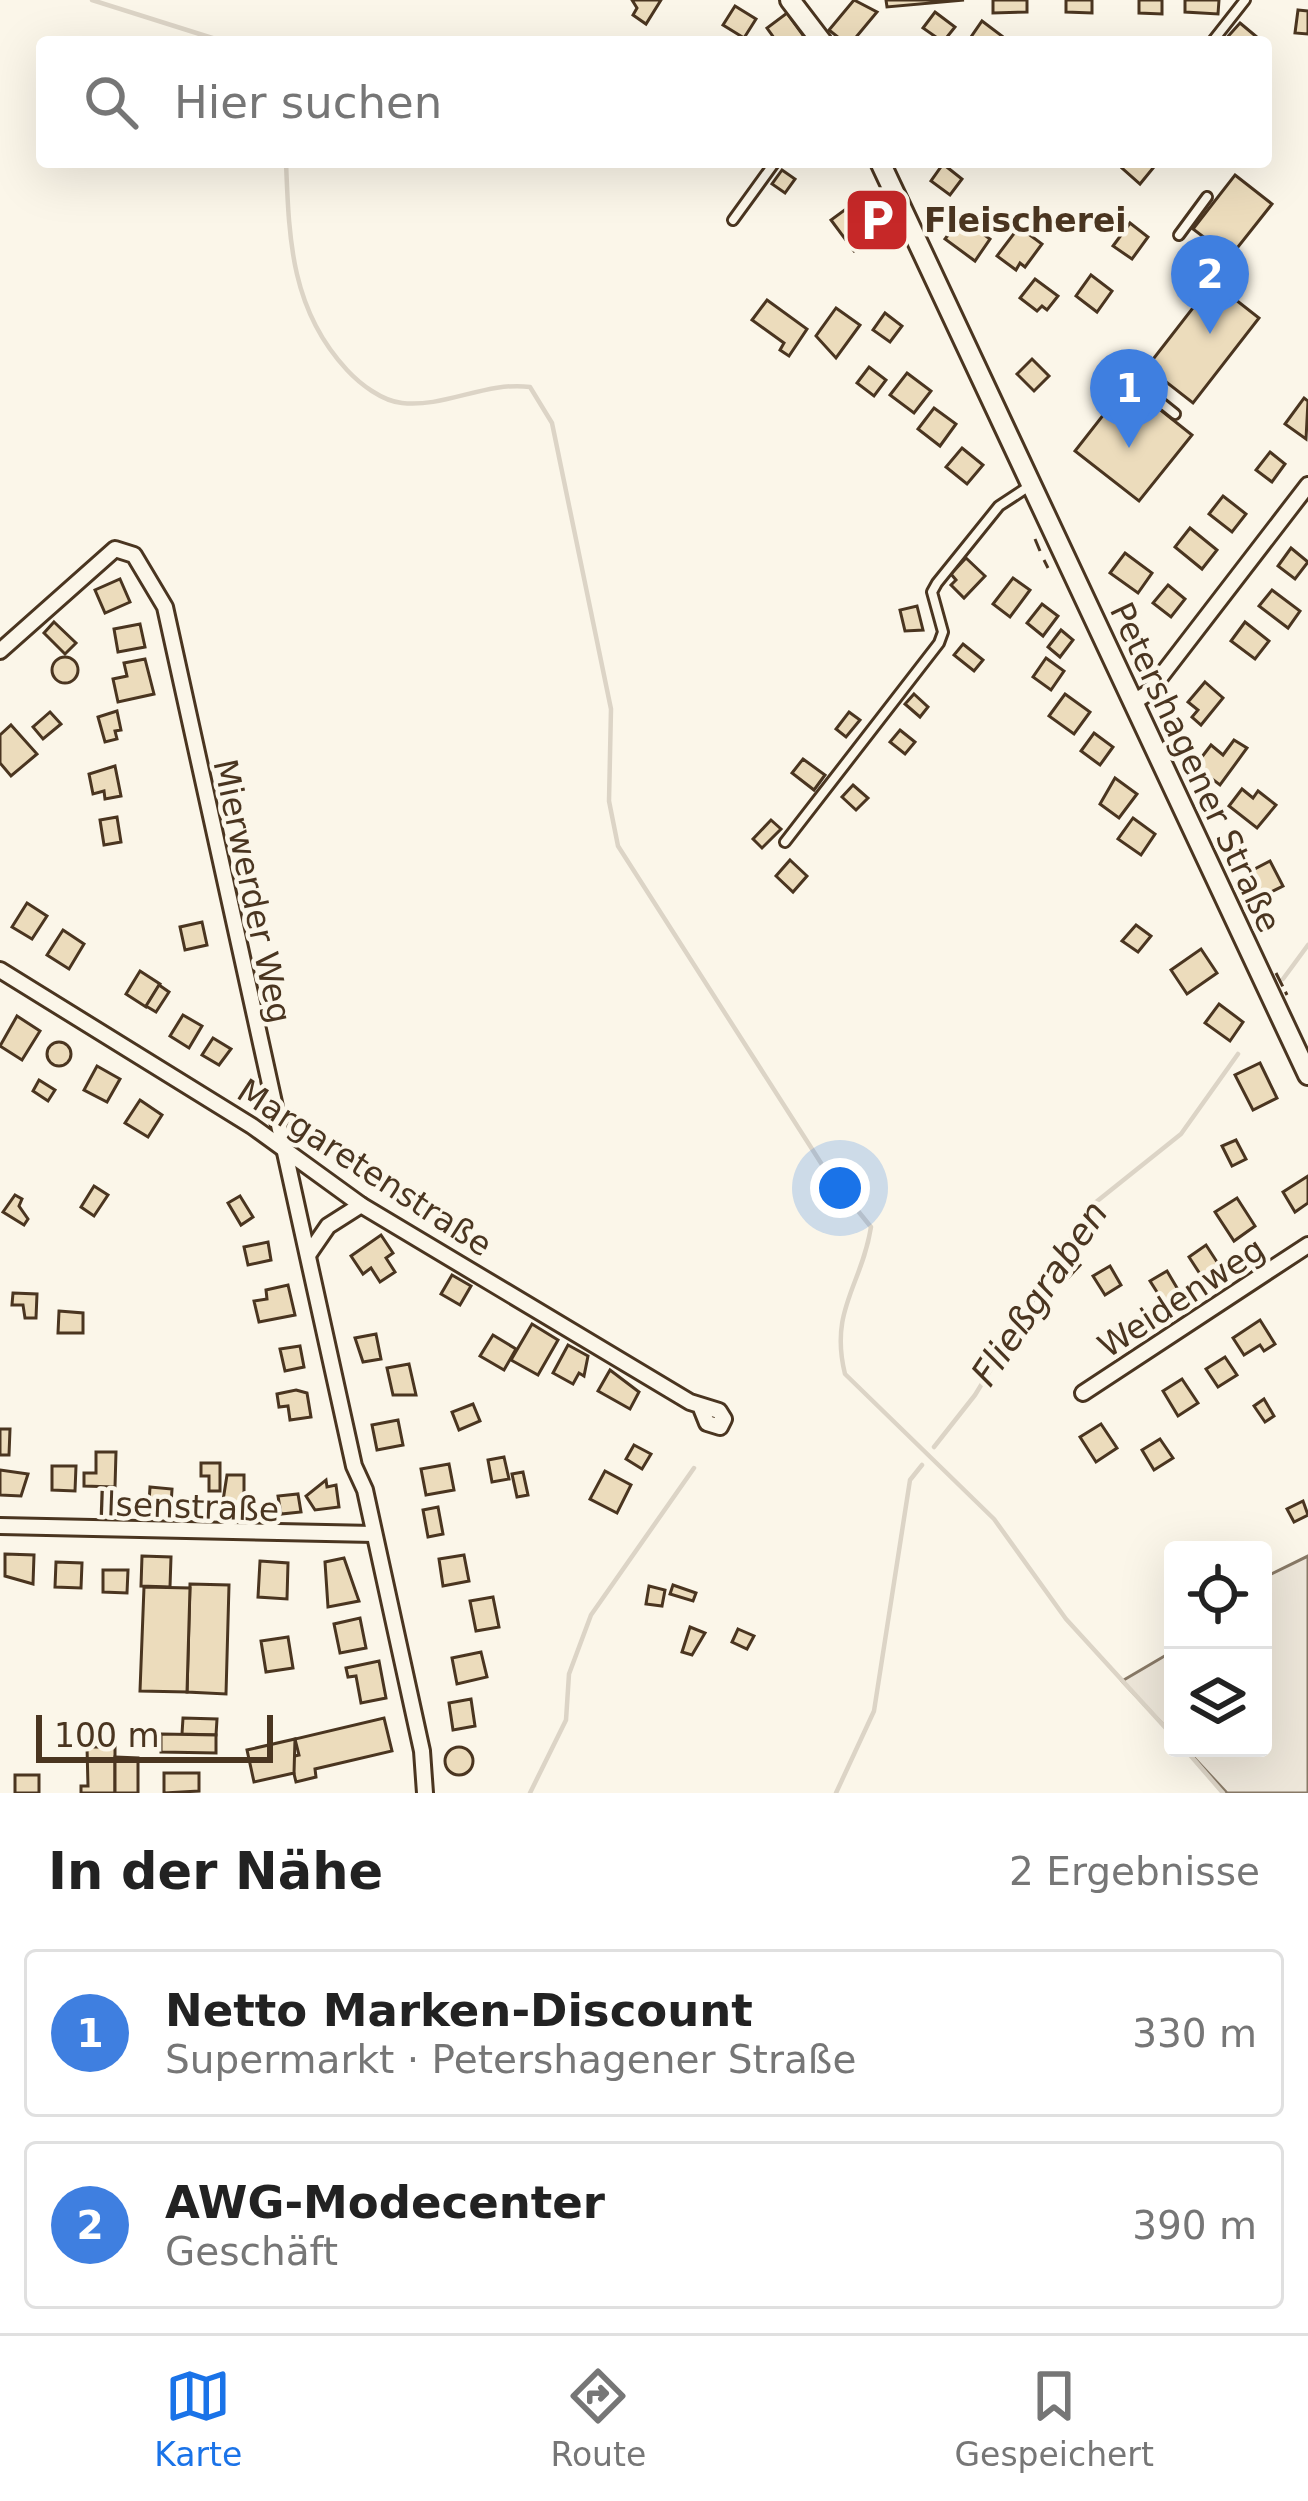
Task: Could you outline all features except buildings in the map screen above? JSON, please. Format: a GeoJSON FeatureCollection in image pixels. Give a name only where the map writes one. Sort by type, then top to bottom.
{"type":"FeatureCollection","features":[{"type":"Feature","properties":{"kind":"street"},"geometry":{"type":"LineString","coordinates":[[802,4],[819,36]]}},
{"type":"Feature","properties":{"kind":"street","name":"Petershagener Straße"},"geometry":{"type":"LineString","coordinates":[[883,168],[1308,1075]]}},
{"type":"Feature","properties":{"kind":"street"},"geometry":{"type":"LineString","coordinates":[[1132,704],[1148,693],[1308,485]]}},
{"type":"Feature","properties":{"kind":"street","name":"Mierwerder Weg"},"geometry":{"type":"LineString","coordinates":[[0,651],[102,554],[124,549],[140,562],[165,607],[244,987],[422,1751],[425,1793]]}},
{"type":"Feature","properties":{"kind":"street","name":"Margaretenstraße"},"geometry":{"type":"LineString","coordinates":[[0,970],[284,1149],[361,1204],[701,1408]]}},
{"type":"Feature","properties":{"kind":"street"},"geometry":{"type":"LineString","coordinates":[[308,1255],[328,1226],[361,1204]]}},
{"type":"Feature","properties":{"kind":"street","name":"Weidenweg"},"geometry":{"type":"LineString","coordinates":[[1083,1393],[1308,1245]]}},
{"type":"Feature","properties":{"kind":"street","name":"Ilsenstraße"},"geometry":{"type":"LineString","coordinates":[[0,1526],[374,1534]]}},
{"type":"Feature","properties":{"kind":"lane"},"geometry":{"type":"LineString","coordinates":[[1217,36],[1245,0]]}},
{"type":"Feature","properties":{"kind":"lane"},"geometry":{"type":"LineString","coordinates":[[733,220],[771,168]]}},
{"type":"Feature","properties":{"kind":"lane"},"geometry":{"type":"LineString","coordinates":[[1179,235],[1207,197]]}},
{"type":"Feature","properties":{"kind":"lane"},"geometry":{"type":"LineString","coordinates":[[1204,270],[1234,293]]}},
{"type":"Feature","properties":{"kind":"lane"},"geometry":{"type":"LineString","coordinates":[[1124,373],[1175,414]]}},
{"type":"Feature","properties":{"kind":"lane"},"geometry":{"type":"LineString","coordinates":[[785,842],[939,643],[943,632],[932,592],[938,583],[999,506],[1030,485]]}},
{"type":"Feature","properties":{"kind":"shaded area"},"geometry":{"type":"Polygon","coordinates":[[[1308,1556],[1308,1793],[1227,1793],[1193,1757],[1272,1757],[1272,1574],[1308,1556]]]}},
{"type":"Feature","properties":{"kind":"shaded area"},"geometry":{"type":"Polygon","coordinates":[[[1164,1656],[1164,1725],[1122,1681],[1164,1656]]]}},
{"type":"Feature","properties":{"kind":"waterway"},"geometry":{"type":"LineString","coordinates":[[92,0],[206,36]]}},
{"type":"Feature","properties":{"kind":"waterway"},"geometry":{"type":"LineString","coordinates":[[286,168],[292,246],[304,298],[328,347],[352,375],[379,395],[402,403],[530,387],[552,423],[611,709],[609,801],[618,846],[828,1174],[871,1227],[844,1315],[841,1352],[845,1374],[994,1519],[1066,1619],[1164,1726]]}},
{"type":"Feature","properties":{"kind":"waterway","name":"Fließgraben"},"geometry":{"type":"LineString","coordinates":[[1283,979],[1308,945]]}},
{"type":"Feature","properties":{"kind":"waterway","name":"Fließgraben"},"geometry":{"type":"LineString","coordinates":[[934,1447],[975,1395],[1091,1206],[1181,1134],[1238,1054]]}},
{"type":"Feature","properties":{"kind":"waterway"},"geometry":{"type":"LineString","coordinates":[[836,1793],[874,1711],[910,1480],[922,1465]]}},
{"type":"Feature","properties":{"kind":"waterway"},"geometry":{"type":"LineString","coordinates":[[530,1793],[566,1720],[569,1674],[591,1615],[694,1468]]}},
{"type":"Feature","properties":{"kind":"waterway"},"geometry":{"type":"LineString","coordinates":[[1192,1757],[1223,1793]]}},
{"type":"Feature","properties":{"kind":"fence"},"geometry":{"type":"LineString","coordinates":[[1035,539],[1040,551]]}},
{"type":"Feature","properties":{"kind":"fence"},"geometry":{"type":"LineString","coordinates":[[1044,560],[1048,568]]}},
{"type":"Feature","properties":{"kind":"fence"},"geometry":{"type":"LineString","coordinates":[[1276,973],[1287,995]]}},
{"type":"Feature","properties":{"kind":"place","name":"Fleischerei"},"geometry":{"type":"Point","coordinates":[877,220]}},
{"type":"Feature","properties":{"kind":"place","name":"AWG-Modecenter"},"geometry":{"type":"Point","coordinates":[1210,334]}},
{"type":"Feature","properties":{"kind":"place","name":"Netto Marken-Discount"},"geometry":{"type":"Point","coordinates":[1129,448]}}]}
